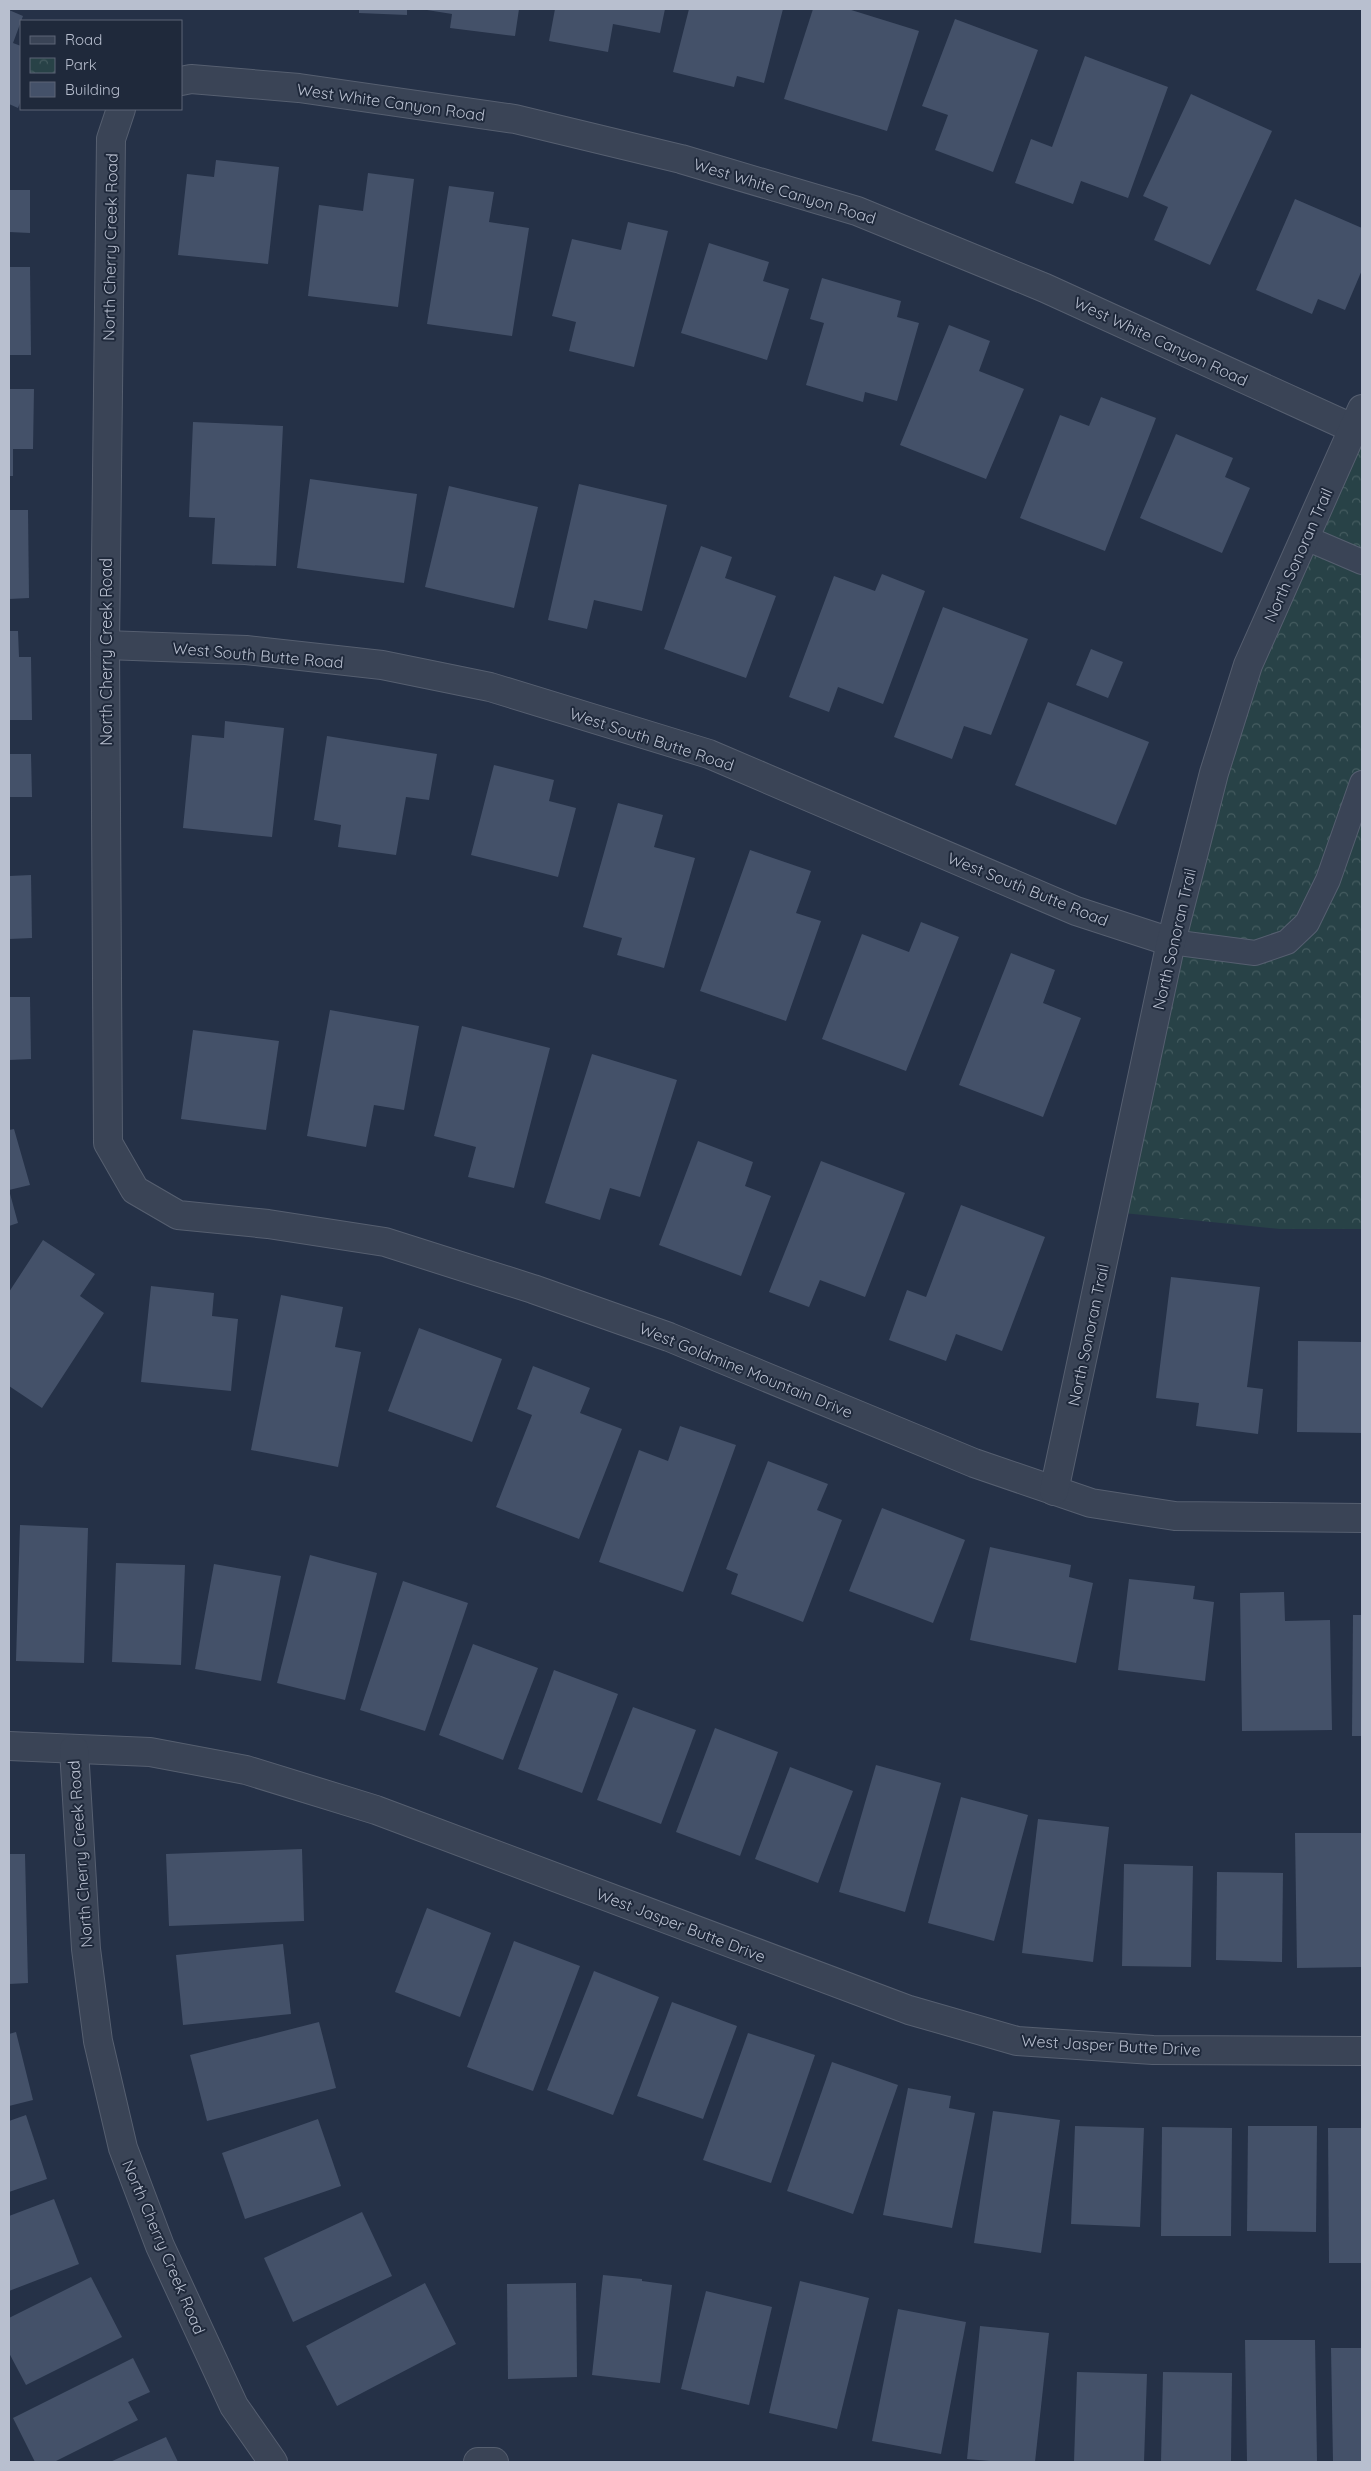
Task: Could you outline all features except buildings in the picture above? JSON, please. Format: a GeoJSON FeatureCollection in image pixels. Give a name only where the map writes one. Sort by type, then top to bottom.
{"type":"FeatureCollection","features":[{"type":"Feature","properties":{"kind":"street","name":"West White Canyon Road"},"geometry":{"type":"LineString","coordinates":[[182,81],[190,79],[299,88],[515,119],[700,164],[857,212],[1045,288],[1358,419]]}},
{"type":"Feature","properties":{"kind":"street","name":"North Cherry Creek Road"},"geometry":{"type":"LineString","coordinates":[[121,110],[111,139],[105,645],[108,1142],[135,1190]]}},
{"type":"Feature","properties":{"kind":"street","name":"North Sonoran Trail"},"geometry":{"type":"LineString","coordinates":[[1054,1490],[1171,942],[1214,773],[1248,665],[1358,419]]}},
{"type":"Feature","properties":{"kind":"street","name":"West South Butte Road"},"geometry":{"type":"LineString","coordinates":[[105,645],[256,651],[382,665],[490,687],[708,754],[1076,911],[1171,942]]}},
{"type":"Feature","properties":{"kind":"street","name":"West Goldmine Mountain Drive"},"geometry":{"type":"LineString","coordinates":[[135,1190],[178,1215],[268,1224],[385,1242],[533,1289],[669,1337],[974,1463],[1091,1504],[1175,1516],[1362,1518]]}},
{"type":"Feature","properties":{"kind":"street","name":"West Jasper Butte Drive"},"geometry":{"type":"LineString","coordinates":[[9,1746],[150,1752],[246,1770],[376,1810],[909,2010],[1017,2041],[1153,2050],[1362,2051]]}},
{"type":"Feature","properties":{"kind":"street","name":"North Cherry Creek Road"},"geometry":{"type":"LineString","coordinates":[[74,1749],[86,1948],[98,2041],[123,2148],[160,2246],[234,2406],[272,2462]]}},
{"type":"Feature","properties":{"kind":"street"},"geometry":{"type":"LineString","coordinates":[[478,2462],[494,2462]]}},
{"type":"Feature","properties":{"kind":"lane"},"geometry":{"type":"LineString","coordinates":[[1306,538],[1362,562]]}},
{"type":"Feature","properties":{"kind":"lane"},"geometry":{"type":"LineString","coordinates":[[1171,942],[1255,952],[1287,942],[1307,923],[1328,880],[1362,783]]}},
{"type":"Feature","properties":{"kind":"green space"},"geometry":{"type":"Polygon","coordinates":[[[1362,409],[1362,1229],[1280,1229],[1114,1212],[1214,773],[1362,409]]]}}]}
